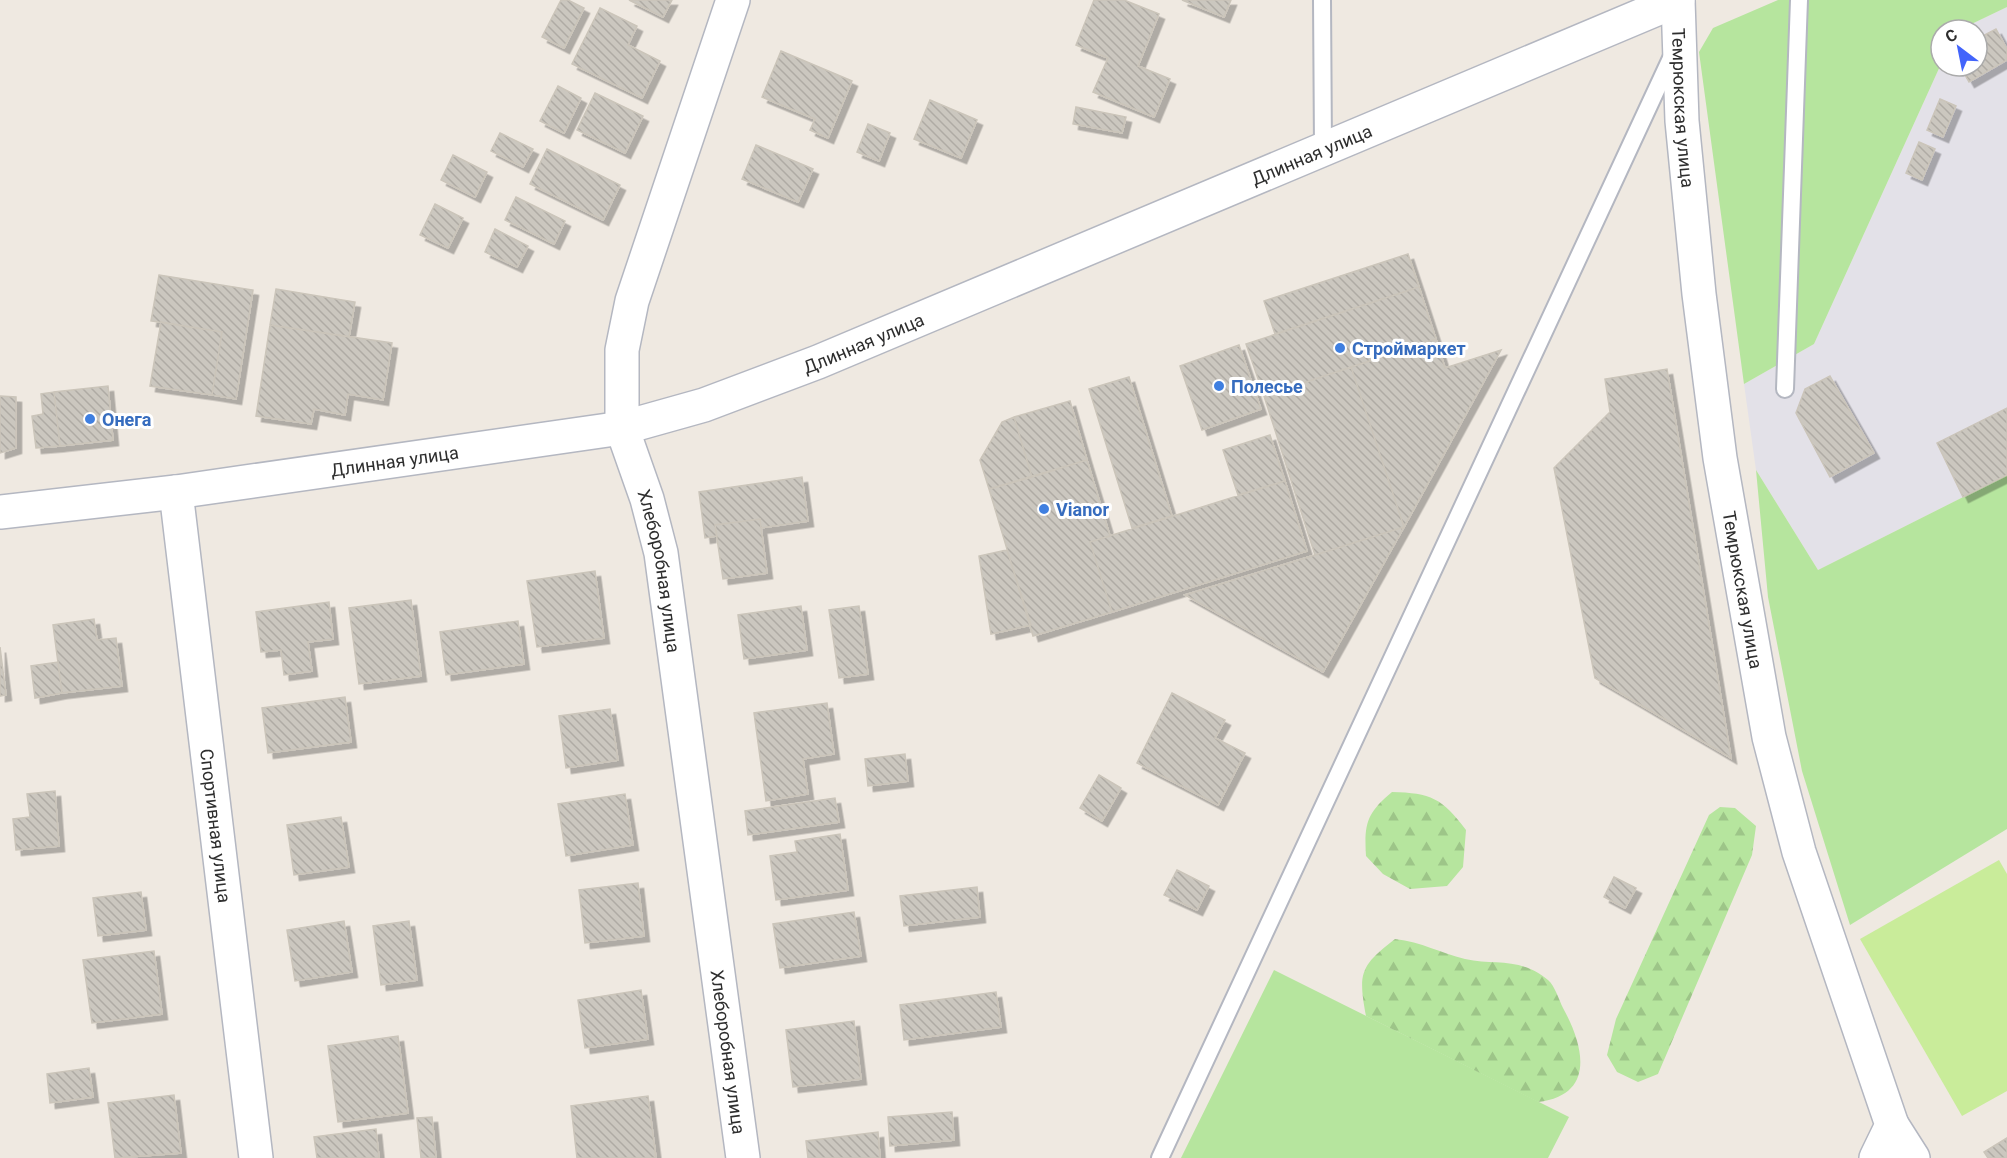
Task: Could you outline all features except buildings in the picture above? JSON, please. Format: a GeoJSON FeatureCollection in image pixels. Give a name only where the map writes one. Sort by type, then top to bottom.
{"type":"FeatureCollection","features":[{"type":"Feature","properties":{"kind":"street","name":"Хлеборобная улица"},"geometry":{"type":"LineString","coordinates":[[733,0],[632,301],[622,350],[622,428],[647,499],[661,553],[743,1158]]}},
{"type":"Feature","properties":{"kind":"street","name":"Длинная улица"},"geometry":{"type":"LineString","coordinates":[[0,512],[176,492],[622,428],[704,405],[818,362],[1678,0]]}},
{"type":"Feature","properties":{"kind":"street","name":"Темрюкская улица"},"geometry":{"type":"LineString","coordinates":[[1678,0],[1682,121],[1699,294],[1720,458],[1769,736],[1799,852],[1892,1125],[1913,1158]]}},
{"type":"Feature","properties":{"kind":"street","name":"Спортивная улица"},"geometry":{"type":"LineString","coordinates":[[176,492],[256,1158]]}},
{"type":"Feature","properties":{"kind":"street"},"geometry":{"type":"LineString","coordinates":[[1876,1158],[1892,1125]]}},
{"type":"Feature","properties":{"kind":"lane"},"geometry":{"type":"LineString","coordinates":[[1322,0],[1323,148]]}},
{"type":"Feature","properties":{"kind":"lane"},"geometry":{"type":"LineString","coordinates":[[1785,389],[1799,0]]}},
{"type":"Feature","properties":{"kind":"lane"},"geometry":{"type":"LineString","coordinates":[[1160,1158],[1680,40]]}},
{"type":"Feature","properties":{"kind":"shaded area"},"geometry":{"type":"Polygon","coordinates":[[[2007,7],[2007,475],[1818,570],[1756,470],[1744,384],[1814,344],[1935,78],[1989,78],[1989,18],[1984,18],[2007,7]]]}},
{"type":"Feature","properties":{"kind":"green space"},"geometry":{"type":"Polygon","coordinates":[[[1778,0],[2007,0],[2007,7],[1984,18],[1929,18],[1929,78],[1935,78],[1814,344],[1744,384],[1699,52],[1713,28],[1778,0]]]}},
{"type":"Feature","properties":{"kind":"green space"},"geometry":{"type":"Polygon","coordinates":[[[1756,470],[1818,570],[2007,475],[2007,829],[1850,925],[1802,771],[1768,597],[1756,470]]]}},
{"type":"Feature","properties":{"kind":"green space"},"geometry":{"type":"Polygon","coordinates":[[[1392,792],[1417,794],[1435,799],[1450,811],[1466,830],[1463,867],[1447,886],[1410,889],[1383,874],[1366,856],[1369,819],[1377,806],[1392,792]]]}},
{"type":"Feature","properties":{"kind":"green space"},"geometry":{"type":"Polygon","coordinates":[[[1720,807],[1735,808],[1756,826],[1752,855],[1658,1074],[1638,1082],[1617,1072],[1607,1055],[1616,1019],[1709,815],[1720,807]]]}},
{"type":"Feature","properties":{"kind":"green space"},"geometry":{"type":"Polygon","coordinates":[[[1999,860],[2007,874],[2007,1091],[1962,1116],[1860,939],[1999,860]]]}},
{"type":"Feature","properties":{"kind":"green space"},"geometry":{"type":"Polygon","coordinates":[[[1395,939],[1465,959],[1517,965],[1537,972],[1548,980],[1555,989],[1570,1023],[1580,1053],[1577,1079],[1569,1090],[1557,1098],[1538,1102],[1366,1016],[1362,990],[1364,972],[1375,956],[1395,939]]]}},
{"type":"Feature","properties":{"kind":"green space"},"geometry":{"type":"Polygon","coordinates":[[[1274,970],[1569,1117],[1548,1158],[1181,1158],[1274,970]]]}},
{"type":"Feature","properties":{"kind":"place","name":"Строймаркет"},"geometry":{"type":"Point","coordinates":[1340,348]}},
{"type":"Feature","properties":{"kind":"place","name":"Полесье"},"geometry":{"type":"Point","coordinates":[1219,386]}},
{"type":"Feature","properties":{"kind":"place","name":"Онега"},"geometry":{"type":"Point","coordinates":[90,419]}},
{"type":"Feature","properties":{"kind":"place","name":"Vianor"},"geometry":{"type":"Point","coordinates":[1044,509]}}]}
